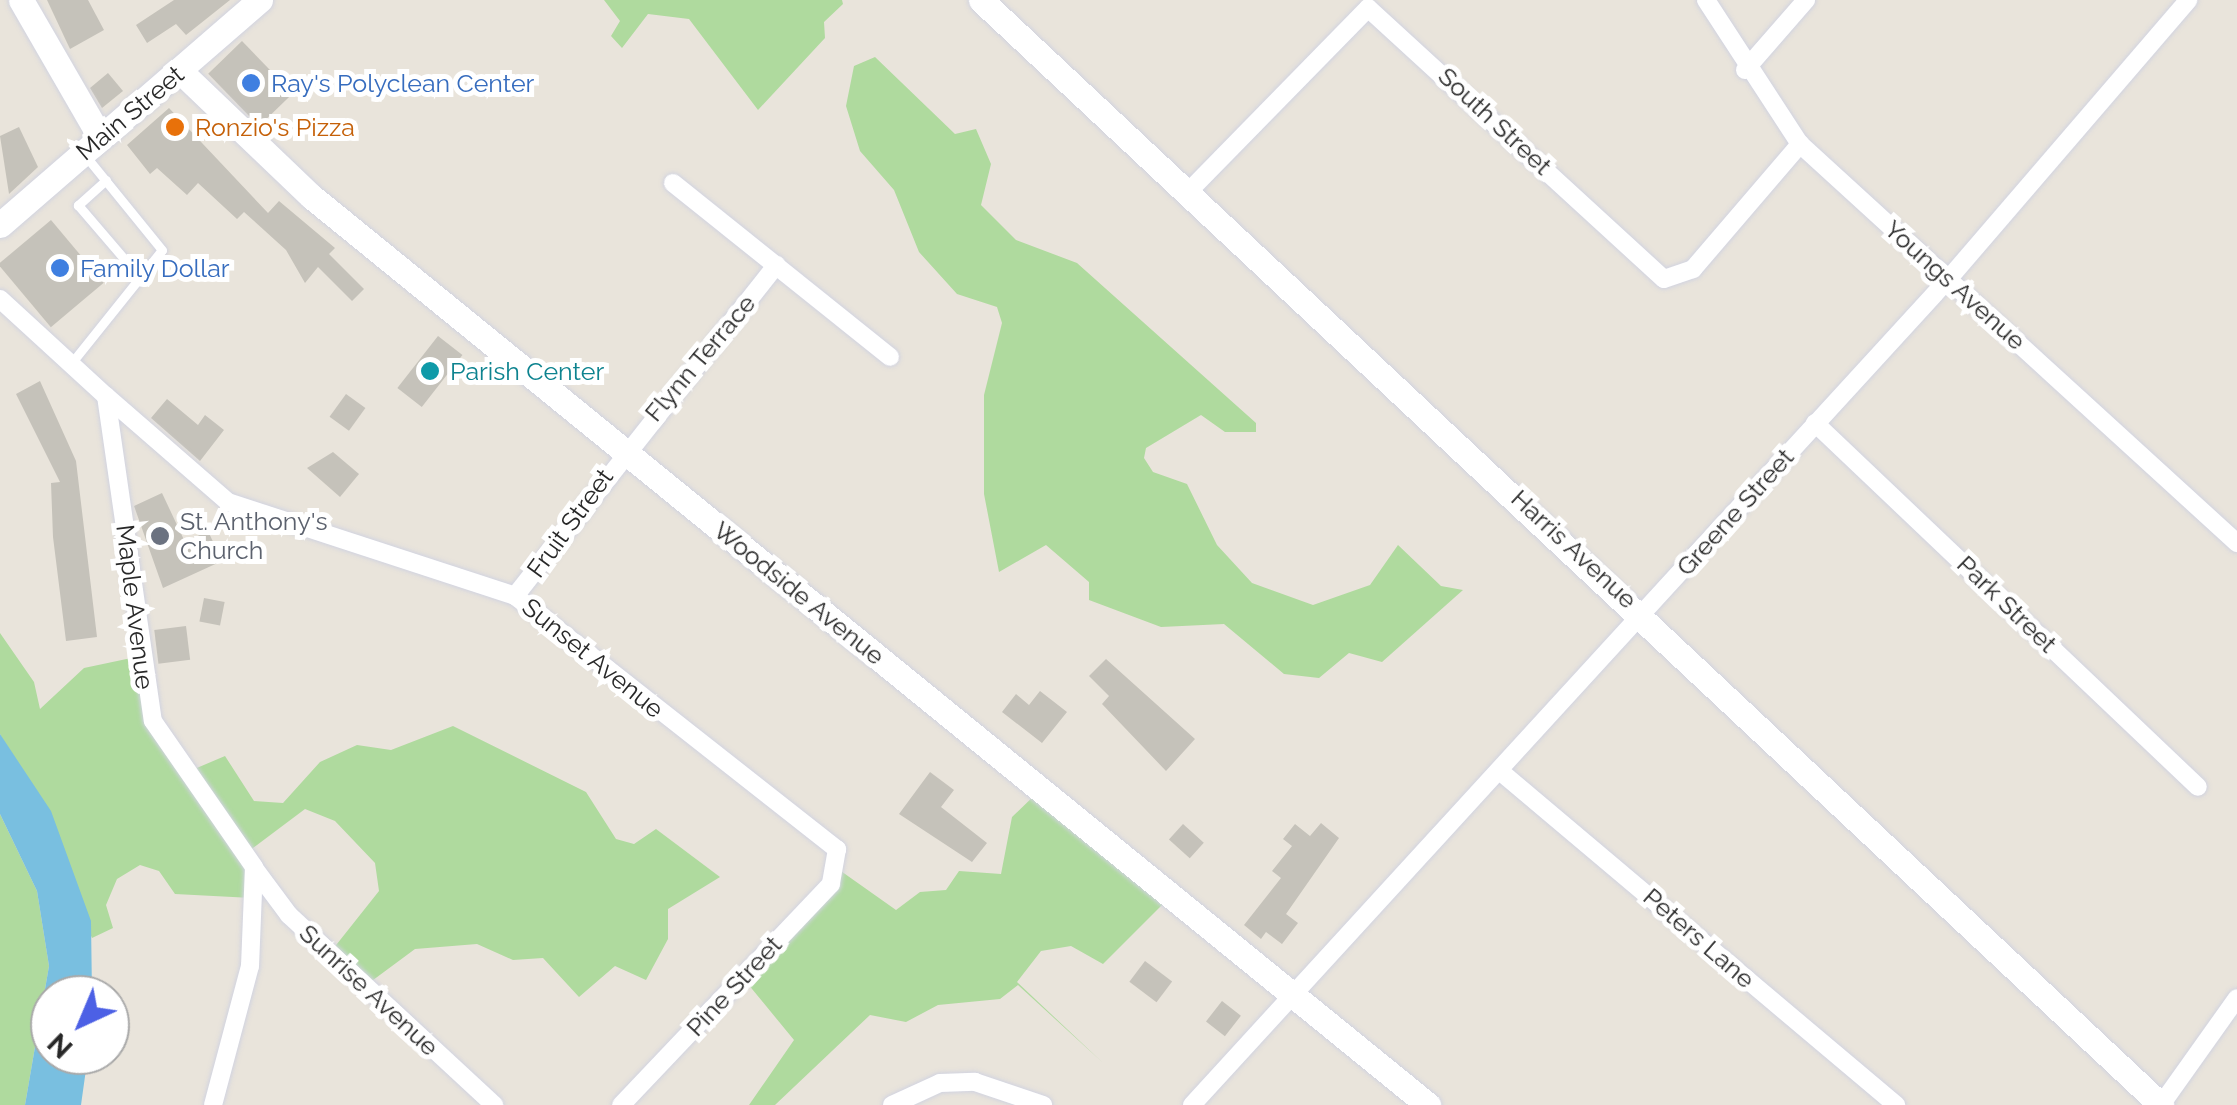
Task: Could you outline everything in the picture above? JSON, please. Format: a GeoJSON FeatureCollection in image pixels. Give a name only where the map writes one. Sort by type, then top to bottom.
{"type":"FeatureCollection","features":[{"type":"Feature","properties":{"kind":"street"},"geometry":{"type":"LineString","coordinates":[[21,0],[92,144]]}},
{"type":"Feature","properties":{"kind":"street","name":"Main Street"},"geometry":{"type":"LineString","coordinates":[[0,226],[260,0]]}},
{"type":"Feature","properties":{"kind":"street","name":"Harris Avenue"},"geometry":{"type":"LineString","coordinates":[[981,0],[1644,614],[2161,1105]]}},
{"type":"Feature","properties":{"kind":"street","name":"Youngs Avenue"},"geometry":{"type":"LineString","coordinates":[[1706,0],[1745,70],[1800,144],[1951,276],[2237,543]]}},
{"type":"Feature","properties":{"kind":"street"},"geometry":{"type":"LineString","coordinates":[[1745,70],[1806,0]]}},
{"type":"Feature","properties":{"kind":"street","name":"Greene Street"},"geometry":{"type":"LineString","coordinates":[[1192,1105],[1501,772],[1951,276],[2188,0]]}},
{"type":"Feature","properties":{"kind":"street","name":"South Street"},"geometry":{"type":"LineString","coordinates":[[1189,190],[1368,8],[1664,279],[1693,269],[1800,144]]}},
{"type":"Feature","properties":{"kind":"street","name":"Woodside Avenue"},"geometry":{"type":"LineString","coordinates":[[180,72],[312,197],[1428,1105]]}},
{"type":"Feature","properties":{"kind":"street"},"geometry":{"type":"LineString","coordinates":[[673,183],[890,357]]}},
{"type":"Feature","properties":{"kind":"street","name":"Flynn Terrace"},"geometry":{"type":"LineString","coordinates":[[624,449],[776,266]]}},
{"type":"Feature","properties":{"kind":"street"},"geometry":{"type":"LineString","coordinates":[[0,299],[73,361],[106,396]]}},
{"type":"Feature","properties":{"kind":"street","name":"Sunset Avenue"},"geometry":{"type":"LineString","coordinates":[[106,396],[228,502],[515,596],[818,829],[839,862]]}},
{"type":"Feature","properties":{"kind":"street","name":"Maple Avenue"},"geometry":{"type":"LineString","coordinates":[[106,396],[152,718],[254,867]]}},
{"type":"Feature","properties":{"kind":"street","name":"Park Street"},"geometry":{"type":"LineString","coordinates":[[1815,423],[2198,786]]}},
{"type":"Feature","properties":{"kind":"street","name":"Fruit Street"},"geometry":{"type":"LineString","coordinates":[[515,596],[624,449]]}},
{"type":"Feature","properties":{"kind":"street","name":"Peters Lane"},"geometry":{"type":"LineString","coordinates":[[1501,772],[1896,1105]]}},
{"type":"Feature","properties":{"kind":"street","name":"Pine Street"},"geometry":{"type":"LineString","coordinates":[[620,1105],[831,884],[839,862]]}},
{"type":"Feature","properties":{"kind":"street"},"geometry":{"type":"LineString","coordinates":[[213,1105],[250,966],[254,867]]}},
{"type":"Feature","properties":{"kind":"street","name":"Sunrise Avenue"},"geometry":{"type":"LineString","coordinates":[[254,867],[288,914],[494,1105]]}},
{"type":"Feature","properties":{"kind":"street"},"geometry":{"type":"LineString","coordinates":[[2161,1105],[2237,998]]}},
{"type":"Feature","properties":{"kind":"street"},"geometry":{"type":"LineString","coordinates":[[892,1105],[925,1088],[975,1082],[1043,1105]]}},
{"type":"Feature","properties":{"kind":"lane"},"geometry":{"type":"LineString","coordinates":[[73,361],[138,274],[162,250],[106,180],[92,144]]}},
{"type":"Feature","properties":{"kind":"lane"},"geometry":{"type":"LineString","coordinates":[[106,180],[78,205],[138,274]]}},
{"type":"Feature","properties":{"kind":"green space"},"geometry":{"type":"Polygon","coordinates":[[[604,0],[842,0],[843,4],[824,22],[825,38],[758,110],[689,19],[648,14],[622,48],[611,36],[620,21],[604,0]]]}},
{"type":"Feature","properties":{"kind":"green space"},"geometry":{"type":"Polygon","coordinates":[[[875,57],[955,134],[976,129],[991,164],[981,205],[1016,240],[1077,263],[1256,423],[1256,432],[1225,432],[1201,415],[1146,448],[1144,458],[1153,472],[1187,484],[1217,545],[1252,583],[1313,605],[1370,585],[1398,545],[1441,586],[1463,590],[1382,662],[1349,653],[1319,678],[1284,674],[1224,624],[1161,627],[1089,600],[1089,582],[1046,545],[999,572],[984,494],[984,395],[1002,323],[997,307],[957,294],[919,252],[894,190],[860,151],[846,106],[854,66],[875,57]]]}},
{"type":"Feature","properties":{"kind":"green space"},"geometry":{"type":"Polygon","coordinates":[[[0,633],[34,682],[40,709],[84,668],[136,657],[141,690],[185,773],[225,756],[254,801],[283,803],[320,762],[357,745],[391,750],[453,726],[586,792],[616,839],[634,844],[656,829],[720,877],[668,909],[668,939],[646,980],[615,966],[579,997],[543,958],[513,960],[477,944],[415,949],[365,986],[329,954],[379,891],[375,863],[335,821],[305,809],[249,851],[252,898],[175,894],[159,871],[140,865],[117,879],[106,905],[113,928],[92,938],[0,734],[0,633]]]}},
{"type":"Feature","properties":{"kind":"green space"},"geometry":{"type":"Polygon","coordinates":[[[1038,792],[1169,898],[1103,964],[1071,946],[1041,951],[1017,982],[1102,1062],[1018,985],[1000,999],[938,1005],[906,1022],[870,1015],[775,1105],[749,1105],[794,1040],[743,978],[838,869],[896,910],[920,892],[946,890],[959,871],[1001,874],[1012,817],[1038,792]]]}},
{"type":"Feature","properties":{"kind":"green space"},"geometry":{"type":"Polygon","coordinates":[[[0,814],[37,891],[49,966],[47,975],[30,975],[30,1075],[25,1105],[0,1105],[0,814]]]}},
{"type":"Feature","properties":{"kind":"water"},"geometry":{"type":"Polygon","coordinates":[[[0,734],[51,811],[91,921],[92,975],[47,975],[37,891],[0,814],[0,734]]]}},
{"type":"Feature","properties":{"kind":"water"},"geometry":{"type":"Polygon","coordinates":[[[30,1075],[85,1075],[81,1105],[25,1105],[30,1075]]]}},
{"type":"Feature","properties":{"kind":"building"},"geometry":{"type":"Polygon","coordinates":[[[47,0],[88,0],[104,30],[70,49],[47,0]]]}},
{"type":"Feature","properties":{"kind":"building"},"geometry":{"type":"Polygon","coordinates":[[[174,0],[230,0],[186,35],[176,24],[147,43],[136,25],[174,0]]]}},
{"type":"Feature","properties":{"kind":"building","name":"Ray's Polyclean Center"},"geometry":{"type":"Polygon","coordinates":[[[242,41],[293,94],[259,126],[208,74],[242,41]]]}},
{"type":"Feature","properties":{"kind":"building"},"geometry":{"type":"Polygon","coordinates":[[[108,73],[123,91],[102,108],[90,88],[108,73]]]}},
{"type":"Feature","properties":{"kind":"building"},"geometry":{"type":"Polygon","coordinates":[[[169,108],[268,213],[279,201],[335,248],[329,254],[364,289],[352,301],[318,267],[305,283],[286,250],[244,212],[237,219],[198,183],[187,195],[157,168],[150,174],[127,145],[169,108]]]}},
{"type":"Feature","properties":{"kind":"building"},"geometry":{"type":"Polygon","coordinates":[[[19,127],[38,167],[9,194],[0,136],[19,127]]]}},
{"type":"Feature","properties":{"kind":"building"},"geometry":{"type":"Polygon","coordinates":[[[51,220],[104,283],[51,327],[0,263],[51,220]]]}},
{"type":"Feature","properties":{"kind":"building","name":"Parish Center"},"geometry":{"type":"Polygon","coordinates":[[[438,336],[462,355],[422,407],[397,388],[438,336]]]}},
{"type":"Feature","properties":{"kind":"building"},"geometry":{"type":"Polygon","coordinates":[[[40,381],[76,461],[97,637],[66,641],[53,537],[51,483],[60,482],[16,394],[40,381]]]}},
{"type":"Feature","properties":{"kind":"building"},"geometry":{"type":"Polygon","coordinates":[[[346,394],[365,408],[349,431],[330,417],[346,394]]]}},
{"type":"Feature","properties":{"kind":"building"},"geometry":{"type":"Polygon","coordinates":[[[167,399],[198,425],[205,415],[224,430],[200,461],[151,418],[167,399]]]}},
{"type":"Feature","properties":{"kind":"building"},"geometry":{"type":"Polygon","coordinates":[[[333,452],[359,474],[340,497],[307,468],[333,452]]]}},
{"type":"Feature","properties":{"kind":"building","name":"St. Anthony's Church"},"geometry":{"type":"Polygon","coordinates":[[[162,493],[185,542],[208,531],[222,561],[163,588],[134,506],[162,493]]]}},
{"type":"Feature","properties":{"kind":"building"},"geometry":{"type":"Polygon","coordinates":[[[204,598],[225,602],[220,626],[199,622],[204,598]]]}},
{"type":"Feature","properties":{"kind":"building"},"geometry":{"type":"Polygon","coordinates":[[[186,626],[190,660],[158,664],[154,630],[186,626]]]}},
{"type":"Feature","properties":{"kind":"building"},"geometry":{"type":"Polygon","coordinates":[[[1106,659],[1195,739],[1166,771],[1102,704],[1109,696],[1089,676],[1106,659]]]}},
{"type":"Feature","properties":{"kind":"building"},"geometry":{"type":"Polygon","coordinates":[[[1040,691],[1067,712],[1042,743],[1002,712],[1016,694],[1029,705],[1040,691]]]}},
{"type":"Feature","properties":{"kind":"building"},"geometry":{"type":"Polygon","coordinates":[[[930,772],[954,790],[941,807],[987,843],[972,862],[899,814],[930,772]]]}},
{"type":"Feature","properties":{"kind":"building"},"geometry":{"type":"Polygon","coordinates":[[[1321,823],[1339,838],[1286,914],[1298,923],[1282,944],[1266,932],[1261,939],[1244,925],[1281,878],[1272,871],[1292,846],[1283,839],[1295,824],[1310,836],[1321,823]]]}},
{"type":"Feature","properties":{"kind":"building"},"geometry":{"type":"Polygon","coordinates":[[[1183,824],[1204,843],[1190,858],[1169,840],[1183,824]]]}},
{"type":"Feature","properties":{"kind":"building"},"geometry":{"type":"Polygon","coordinates":[[[1145,961],[1172,981],[1157,1002],[1129,982],[1145,961]]]}},
{"type":"Feature","properties":{"kind":"building"},"geometry":{"type":"Polygon","coordinates":[[[1222,1001],[1241,1016],[1225,1036],[1206,1021],[1222,1001]]]}},
{"type":"Feature","properties":{"kind":"place","name":"Ray's Polyclean Center"},"geometry":{"type":"Point","coordinates":[251,83]}},
{"type":"Feature","properties":{"kind":"place","name":"Ronzio's Pizza"},"geometry":{"type":"Point","coordinates":[175,127]}},
{"type":"Feature","properties":{"kind":"place","name":"Family Dollar"},"geometry":{"type":"Point","coordinates":[60,268]}},
{"type":"Feature","properties":{"kind":"place","name":"Parish Center"},"geometry":{"type":"Point","coordinates":[430,371]}},
{"type":"Feature","properties":{"kind":"place","name":"St. Anthony's Church"},"geometry":{"type":"Point","coordinates":[160,536]}}]}
